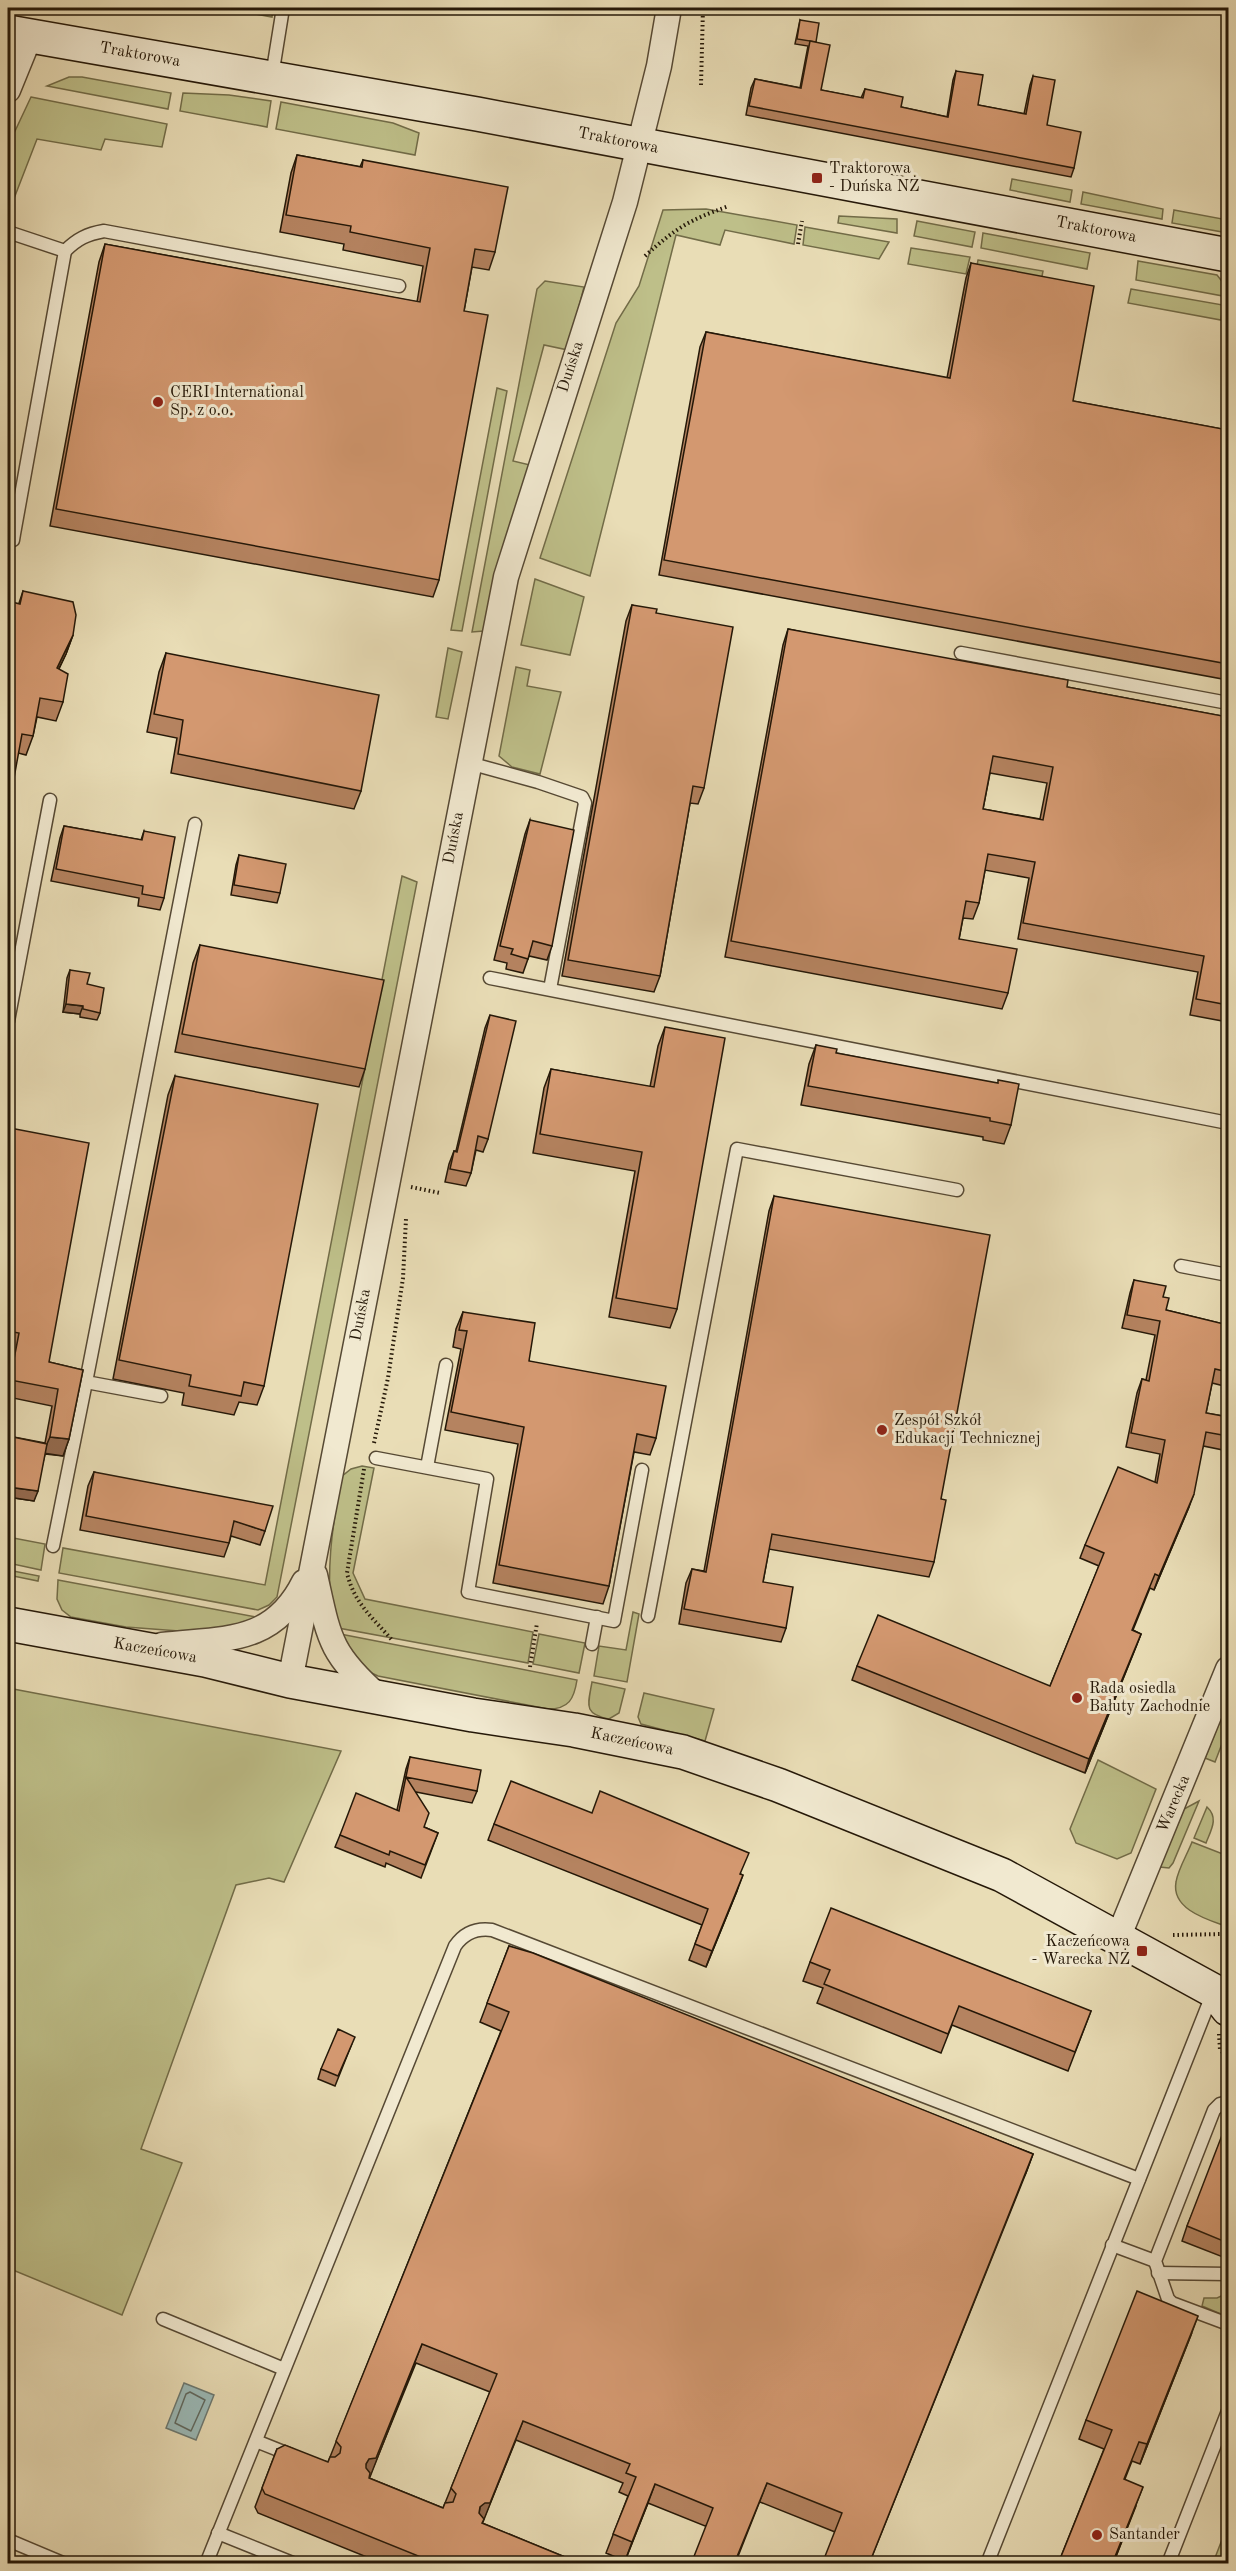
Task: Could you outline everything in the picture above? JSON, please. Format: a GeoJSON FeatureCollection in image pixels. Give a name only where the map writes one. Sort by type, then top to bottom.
{"type":"FeatureCollection","features":[{"type":"Feature","properties":{"kind":"street","name":"Duńska"},"geometry":{"type":"LineString","coordinates":[[290,1680],[511,556],[625,202],[640,145],[669,8]]}},
{"type":"Feature","properties":{"kind":"street","name":"Traktorowa"},"geometry":{"type":"LineString","coordinates":[[19,34],[640,145],[1228,255]]}},
{"type":"Feature","properties":{"kind":"street"},"geometry":{"type":"LineString","coordinates":[[8,90],[19,34]]}},
{"type":"Feature","properties":{"kind":"street"},"geometry":{"type":"LineString","coordinates":[[139,1647],[231,1637],[264,1629],[280,1618],[296,1598],[313,1564]]}},
{"type":"Feature","properties":{"kind":"street"},"geometry":{"type":"LineString","coordinates":[[313,1564],[333,1645],[344,1664],[379,1697]]}},
{"type":"Feature","properties":{"kind":"street","name":"Kaczeńcowa"},"geometry":{"type":"LineString","coordinates":[[8,1624],[139,1647],[290,1680],[473,1715],[574,1730],[683,1752],[789,1789],[1002,1875],[1224,1998]]}},
{"type":"Feature","properties":{"kind":"street","name":"Warecka"},"geometry":{"type":"LineString","coordinates":[[1118,1938],[1228,1669]]}},
{"type":"Feature","properties":{"kind":"lane"},"geometry":{"type":"LineString","coordinates":[[272,78],[283,8]]}},
{"type":"Feature","properties":{"kind":"lane"},"geometry":{"type":"LineString","coordinates":[[8,541],[13,540],[65,251],[75,241],[89,233],[104,231],[399,286]]}},
{"type":"Feature","properties":{"kind":"lane"},"geometry":{"type":"LineString","coordinates":[[8,232],[65,251]]}},
{"type":"Feature","properties":{"kind":"lane"},"geometry":{"type":"LineString","coordinates":[[961,653],[1228,703]]}},
{"type":"Feature","properties":{"kind":"lane"},"geometry":{"type":"LineString","coordinates":[[469,763],[571,793],[582,797],[585,803],[550,989]]}},
{"type":"Feature","properties":{"kind":"lane"},"geometry":{"type":"LineString","coordinates":[[8,1021],[50,800]]}},
{"type":"Feature","properties":{"kind":"lane"},"geometry":{"type":"LineString","coordinates":[[53,1546],[195,824]]}},
{"type":"Feature","properties":{"kind":"lane"},"geometry":{"type":"LineString","coordinates":[[490,978],[1228,1124]]}},
{"type":"Feature","properties":{"kind":"lane"},"geometry":{"type":"LineString","coordinates":[[648,1616],[737,1149],[957,1190]]}},
{"type":"Feature","properties":{"kind":"lane"},"geometry":{"type":"LineString","coordinates":[[1181,1266],[1228,1275]]}},
{"type":"Feature","properties":{"kind":"lane"},"geometry":{"type":"LineString","coordinates":[[427,1467],[446,1365]]}},
{"type":"Feature","properties":{"kind":"lane"},"geometry":{"type":"LineString","coordinates":[[86,1382],[161,1396]]}},
{"type":"Feature","properties":{"kind":"lane"},"geometry":{"type":"LineString","coordinates":[[373,1454],[487,1479],[468,1592],[614,1621],[642,1470]]}},
{"type":"Feature","properties":{"kind":"lane"},"geometry":{"type":"LineString","coordinates":[[592,1644],[597,1617]]}},
{"type":"Feature","properties":{"kind":"lane"},"geometry":{"type":"LineString","coordinates":[[206,2564],[455,1946],[460,1938],[483,1928],[1138,2179]]}},
{"type":"Feature","properties":{"kind":"lane"},"geometry":{"type":"LineString","coordinates":[[987,2564],[1138,2179],[1224,1998]]}},
{"type":"Feature","properties":{"kind":"lane"},"geometry":{"type":"LineString","coordinates":[[1228,2102],[1220,2104],[1214,2110],[1157,2267],[1168,2299],[1172,2303],[1228,2325]]}},
{"type":"Feature","properties":{"kind":"lane"},"geometry":{"type":"LineString","coordinates":[[1112,2245],[1157,2267],[1228,2274]]}},
{"type":"Feature","properties":{"kind":"lane"},"geometry":{"type":"LineString","coordinates":[[163,2319],[284,2369]]}},
{"type":"Feature","properties":{"kind":"lane"},"geometry":{"type":"LineString","coordinates":[[1168,2564],[1228,2411]]}},
{"type":"Feature","properties":{"kind":"lane"},"geometry":{"type":"LineString","coordinates":[[256,2440],[305,2460]]}},
{"type":"Feature","properties":{"kind":"lane"},"geometry":{"type":"LineString","coordinates":[[218,2533],[295,2564]]}},
{"type":"Feature","properties":{"kind":"lane"},"geometry":{"type":"LineString","coordinates":[[8,2540],[65,2564]]}},
{"type":"Feature","properties":{"kind":"path"},"geometry":{"type":"LineString","coordinates":[[701,85],[703,8]]}},
{"type":"Feature","properties":{"kind":"path"},"geometry":{"type":"LineString","coordinates":[[645,256],[675,230],[698,217],[729,206]]}},
{"type":"Feature","properties":{"kind":"path"},"geometry":{"type":"LineString","coordinates":[[798,244],[802,221]]}},
{"type":"Feature","properties":{"kind":"path"},"geometry":{"type":"LineString","coordinates":[[411,1187],[440,1193]]}},
{"type":"Feature","properties":{"kind":"path"},"geometry":{"type":"LineString","coordinates":[[373,1454],[388,1378],[403,1278],[408,1209]]}},
{"type":"Feature","properties":{"kind":"path"},"geometry":{"type":"LineString","coordinates":[[364,1467],[347,1573],[350,1587],[361,1606],[392,1640]]}},
{"type":"Feature","properties":{"kind":"path"},"geometry":{"type":"LineString","coordinates":[[530,1667],[541,1606]]}},
{"type":"Feature","properties":{"kind":"path"},"geometry":{"type":"LineString","coordinates":[[1220,2050],[1228,2057]]}},
{"type":"Feature","properties":{"kind":"green space"},"geometry":{"type":"Polygon","coordinates":[[[222,8],[273,8],[272,17],[222,8]]]}},
{"type":"Feature","properties":{"kind":"green space"},"geometry":{"type":"Polygon","coordinates":[[[69,77],[82,77],[171,93],[168,109],[47,86],[69,77]]]}},
{"type":"Feature","properties":{"kind":"green space"},"geometry":{"type":"Polygon","coordinates":[[[183,93],[229,95],[271,101],[267,127],[180,111],[183,93]]]}},
{"type":"Feature","properties":{"kind":"green space"},"geometry":{"type":"Polygon","coordinates":[[[31,97],[167,124],[162,147],[105,139],[101,150],[37,139],[8,214],[8,146],[31,97]]]}},
{"type":"Feature","properties":{"kind":"green space"},"geometry":{"type":"Polygon","coordinates":[[[281,102],[393,123],[419,133],[415,155],[276,129],[281,102]]]}},
{"type":"Feature","properties":{"kind":"green space"},"geometry":{"type":"Polygon","coordinates":[[[1012,179],[1072,190],[1070,202],[1010,190],[1012,179]]]}},
{"type":"Feature","properties":{"kind":"green space"},"geometry":{"type":"Polygon","coordinates":[[[1083,192],[1163,209],[1162,219],[1081,204],[1083,192]]]}},
{"type":"Feature","properties":{"kind":"green space"},"geometry":{"type":"Polygon","coordinates":[[[706,209],[797,225],[794,244],[725,230],[720,245],[676,235],[590,576],[540,558],[616,323],[639,286],[663,210],[706,209]]]}},
{"type":"Feature","properties":{"kind":"green space"},"geometry":{"type":"Polygon","coordinates":[[[1174,210],[1228,220],[1228,233],[1172,223],[1174,210]]]}},
{"type":"Feature","properties":{"kind":"green space"},"geometry":{"type":"Polygon","coordinates":[[[839,216],[897,219],[897,233],[838,223],[839,216]]]}},
{"type":"Feature","properties":{"kind":"green space"},"geometry":{"type":"Polygon","coordinates":[[[917,221],[975,232],[972,247],[914,236],[917,221]]]}},
{"type":"Feature","properties":{"kind":"green space"},"geometry":{"type":"Polygon","coordinates":[[[805,227],[889,242],[879,259],[803,245],[805,227]]]}},
{"type":"Feature","properties":{"kind":"green space"},"geometry":{"type":"Polygon","coordinates":[[[983,233],[1090,253],[1087,269],[981,248],[983,233]]]}},
{"type":"Feature","properties":{"kind":"green space"},"geometry":{"type":"Polygon","coordinates":[[[911,248],[970,257],[966,274],[908,264],[911,248]]]}},
{"type":"Feature","properties":{"kind":"green space"},"geometry":{"type":"Polygon","coordinates":[[[978,260],[1043,271],[1040,287],[975,276],[978,260]]]}},
{"type":"Feature","properties":{"kind":"green space"},"geometry":{"type":"Polygon","coordinates":[[[1138,261],[1217,275],[1224,284],[1223,296],[1136,280],[1138,261]]]}},
{"type":"Feature","properties":{"kind":"green space"},"geometry":{"type":"Polygon","coordinates":[[[545,281],[584,287],[568,350],[544,345],[513,461],[530,465],[495,576],[484,631],[472,632],[537,289],[545,281]]]}},
{"type":"Feature","properties":{"kind":"green space"},"geometry":{"type":"Polygon","coordinates":[[[1131,289],[1223,305],[1221,320],[1128,303],[1131,289]]]}},
{"type":"Feature","properties":{"kind":"green space"},"geometry":{"type":"Polygon","coordinates":[[[497,388],[507,391],[462,631],[451,630],[497,388]]]}},
{"type":"Feature","properties":{"kind":"green space"},"geometry":{"type":"Polygon","coordinates":[[[535,579],[584,597],[570,655],[521,645],[535,579]]]}},
{"type":"Feature","properties":{"kind":"green space"},"geometry":{"type":"Polygon","coordinates":[[[448,648],[462,652],[448,719],[436,717],[448,648]]]}},
{"type":"Feature","properties":{"kind":"green space"},"geometry":{"type":"Polygon","coordinates":[[[516,667],[530,670],[527,686],[561,692],[540,774],[512,767],[499,756],[516,667]]]}},
{"type":"Feature","properties":{"kind":"green space"},"geometry":{"type":"Polygon","coordinates":[[[402,876],[417,882],[277,1597],[269,1605],[258,1610],[59,1573],[63,1548],[265,1585],[402,876]]]}},
{"type":"Feature","properties":{"kind":"green space"},"geometry":{"type":"Polygon","coordinates":[[[362,1466],[374,1468],[353,1573],[365,1599],[533,1632],[528,1663],[333,1627],[330,1589],[331,1552],[341,1477],[351,1469],[362,1466]]]}},
{"type":"Feature","properties":{"kind":"green space"},"geometry":{"type":"Polygon","coordinates":[[[8,1537],[45,1544],[41,1570],[8,1563],[8,1537]]]}},
{"type":"Feature","properties":{"kind":"green space"},"geometry":{"type":"Polygon","coordinates":[[[8,1570],[39,1576],[38,1581],[8,1575],[8,1570]]]}},
{"type":"Feature","properties":{"kind":"green space"},"geometry":{"type":"Polygon","coordinates":[[[58,1580],[267,1619],[253,1627],[179,1631],[126,1627],[71,1617],[62,1610],[57,1599],[58,1580]]]}},
{"type":"Feature","properties":{"kind":"green space"},"geometry":{"type":"Polygon","coordinates":[[[633,1612],[639,1614],[627,1682],[594,1676],[599,1646],[626,1650],[633,1612]]]}},
{"type":"Feature","properties":{"kind":"green space"},"geometry":{"type":"Polygon","coordinates":[[[335,1633],[577,1680],[576,1687],[572,1698],[566,1705],[548,1709],[378,1676],[363,1669],[335,1633]]]}},
{"type":"Feature","properties":{"kind":"green space"},"geometry":{"type":"Polygon","coordinates":[[[539,1634],[585,1643],[579,1673],[533,1664],[539,1634]]]}},
{"type":"Feature","properties":{"kind":"green space"},"geometry":{"type":"Polygon","coordinates":[[[592,1682],[625,1689],[619,1713],[609,1719],[591,1711],[589,1702],[592,1682]]]}},
{"type":"Feature","properties":{"kind":"green space"},"geometry":{"type":"Polygon","coordinates":[[[8,1688],[341,1751],[284,1882],[269,1878],[236,1885],[141,2149],[182,2163],[122,2315],[8,2268],[8,1688]]]}},
{"type":"Feature","properties":{"kind":"green space"},"geometry":{"type":"Polygon","coordinates":[[[644,1693],[714,1709],[705,1741],[641,1724],[638,1717],[644,1693]]]}},
{"type":"Feature","properties":{"kind":"green space"},"geometry":{"type":"Polygon","coordinates":[[[1228,1713],[1228,1728],[1215,1762],[1205,1758],[1222,1716],[1228,1713]]]}},
{"type":"Feature","properties":{"kind":"green space"},"geometry":{"type":"Polygon","coordinates":[[[1098,1760],[1156,1789],[1131,1853],[1117,1859],[1076,1843],[1070,1829],[1098,1760]]]}},
{"type":"Feature","properties":{"kind":"green space"},"geometry":{"type":"Polygon","coordinates":[[[1199,1801],[1173,1863],[1169,1868],[1160,1867],[1184,1809],[1199,1801]]]}},
{"type":"Feature","properties":{"kind":"green space"},"geometry":{"type":"Polygon","coordinates":[[[1207,1807],[1213,1815],[1213,1820],[1206,1843],[1194,1838],[1207,1807]]]}},
{"type":"Feature","properties":{"kind":"green space"},"geometry":{"type":"Polygon","coordinates":[[[1192,1842],[1228,1856],[1228,1927],[1202,1917],[1185,1907],[1179,1900],[1176,1892],[1177,1877],[1192,1842]]]}},
{"type":"Feature","properties":{"kind":"green space"},"geometry":{"type":"Polygon","coordinates":[[[1228,2293],[1228,2317],[1202,2306],[1204,2298],[1217,2298],[1228,2293]]]}},
{"type":"Feature","properties":{"kind":"green space"},"geometry":{"type":"Polygon","coordinates":[[[1228,2524],[1228,2563],[1213,2563],[1228,2524]]]}},
{"type":"Feature","properties":{"kind":"water"},"geometry":{"type":"Polygon","coordinates":[[[184,2383],[214,2395],[196,2440],[166,2428],[184,2383]]]}},
{"type":"Feature","properties":{"kind":"building"},"geometry":{"type":"Polygon","coordinates":[[[800,20],[819,23],[816,42],[797,39],[800,20]]]}},
{"type":"Feature","properties":{"kind":"building"},"geometry":{"type":"Polygon","coordinates":[[[810,41],[830,45],[821,90],[863,98],[865,89],[903,97],[901,107],[948,117],[956,71],[983,75],[978,105],[1026,114],[1033,76],[1055,80],[1047,125],[1081,132],[1074,168],[749,106],[755,79],[801,88],[810,41]]]}},
{"type":"Feature","properties":{"kind":"building"},"geometry":{"type":"Polygon","coordinates":[[[297,155],[362,167],[363,160],[508,187],[495,252],[475,249],[464,311],[488,315],[439,580],[56,509],[105,244],[420,302],[430,248],[350,232],[351,226],[286,215],[297,155]]]}},
{"type":"Feature","properties":{"kind":"building"},"geometry":{"type":"Polygon","coordinates":[[[971,263],[1094,286],[1073,401],[1228,430],[1228,664],[664,560],[706,332],[950,378],[971,263]]]}},
{"type":"Feature","properties":{"kind":"building"},"geometry":{"type":"Polygon","coordinates":[[[23,591],[73,602],[76,615],[73,635],[57,668],[68,674],[63,702],[40,698],[33,736],[22,734],[8,811],[8,601],[20,604],[23,591]]]}},
{"type":"Feature","properties":{"kind":"building"},"geometry":{"type":"Polygon","coordinates":[[[632,605],[657,609],[656,613],[733,627],[704,788],[693,786],[660,976],[568,960],[632,605]]]}},
{"type":"Feature","properties":{"kind":"building"},"geometry":{"type":"Polygon","coordinates":[[[788,629],[1068,680],[1067,687],[1228,717],[1228,1005],[1196,999],[1204,956],[1023,923],[1035,862],[988,854],[979,903],[966,901],[959,939],[1017,949],[1008,993],[731,941],[788,629]],[[993,756],[983,809],[1043,820],[1053,767],[993,756]]]}},
{"type":"Feature","properties":{"kind":"building"},"geometry":{"type":"Polygon","coordinates":[[[166,653],[379,695],[361,791],[178,754],[183,720],[154,714],[166,653]]]}},
{"type":"Feature","properties":{"kind":"building"},"geometry":{"type":"Polygon","coordinates":[[[530,820],[574,830],[552,946],[533,941],[528,959],[511,954],[513,949],[500,946],[530,820]]]}},
{"type":"Feature","properties":{"kind":"building"},"geometry":{"type":"Polygon","coordinates":[[[64,826],[142,840],[144,831],[175,837],[164,898],[142,894],[143,886],[56,869],[64,826]]]}},
{"type":"Feature","properties":{"kind":"building"},"geometry":{"type":"Polygon","coordinates":[[[239,855],[286,864],[280,893],[234,885],[239,855]]]}},
{"type":"Feature","properties":{"kind":"building"},"geometry":{"type":"Polygon","coordinates":[[[200,945],[384,980],[365,1069],[182,1034],[200,945]]]}},
{"type":"Feature","properties":{"kind":"building"},"geometry":{"type":"Polygon","coordinates":[[[70,970],[90,973],[87,984],[104,988],[100,1013],[83,1009],[83,1006],[66,1004],[70,970]]]}},
{"type":"Feature","properties":{"kind":"building"},"geometry":{"type":"Polygon","coordinates":[[[490,1015],[516,1021],[488,1139],[478,1136],[471,1173],[450,1169],[454,1151],[457,1152],[490,1015]]]}},
{"type":"Feature","properties":{"kind":"building"},"geometry":{"type":"Polygon","coordinates":[[[665,1027],[725,1038],[677,1309],[616,1298],[642,1152],[540,1134],[551,1069],[654,1087],[665,1027]]]}},
{"type":"Feature","properties":{"kind":"building"},"geometry":{"type":"Polygon","coordinates":[[[816,1045],[837,1049],[836,1053],[998,1083],[998,1080],[1019,1084],[1011,1125],[990,1121],[990,1118],[808,1086],[816,1045]]]}},
{"type":"Feature","properties":{"kind":"building"},"geometry":{"type":"Polygon","coordinates":[[[175,1076],[318,1104],[264,1386],[244,1382],[241,1396],[189,1386],[191,1375],[119,1360],[175,1076]]]}},
{"type":"Feature","properties":{"kind":"building"},"geometry":{"type":"Polygon","coordinates":[[[10,1128],[89,1143],[49,1362],[83,1370],[69,1439],[50,1437],[58,1389],[10,1380],[19,1333],[8,1331],[8,1142],[10,1128]]]}},
{"type":"Feature","properties":{"kind":"building"},"geometry":{"type":"Polygon","coordinates":[[[774,1196],[990,1235],[941,1499],[946,1500],[934,1562],[772,1534],[763,1582],[793,1587],[786,1628],[684,1609],[692,1569],[706,1572],[774,1196]]]}},
{"type":"Feature","properties":{"kind":"building"},"geometry":{"type":"Polygon","coordinates":[[[1134,1280],[1166,1286],[1163,1297],[1169,1298],[1166,1310],[1228,1325],[1228,1372],[1215,1369],[1206,1413],[1228,1417],[1228,1436],[1206,1432],[1194,1494],[1159,1576],[1155,1574],[1132,1630],[1141,1634],[1089,1759],[857,1666],[878,1615],[1050,1686],[1104,1553],[1085,1545],[1118,1467],[1157,1483],[1165,1440],[1131,1433],[1142,1379],[1149,1381],[1160,1321],[1127,1315],[1134,1280]]]}},
{"type":"Feature","properties":{"kind":"building"},"geometry":{"type":"Polygon","coordinates":[[[463,1312],[535,1323],[529,1361],[666,1386],[656,1438],[637,1434],[609,1586],[499,1565],[524,1427],[451,1412],[467,1331],[459,1330],[463,1312]]]}},
{"type":"Feature","properties":{"kind":"building"},"geometry":{"type":"Polygon","coordinates":[[[8,1436],[47,1444],[38,1491],[8,1487],[8,1436]]]}},
{"type":"Feature","properties":{"kind":"building"},"geometry":{"type":"Polygon","coordinates":[[[94,1472],[273,1506],[265,1531],[234,1521],[229,1543],[86,1516],[94,1472]]]}},
{"type":"Feature","properties":{"kind":"building"},"geometry":{"type":"Polygon","coordinates":[[[410,1757],[481,1770],[477,1791],[406,1777],[429,1813],[424,1827],[438,1833],[425,1865],[390,1851],[389,1855],[340,1835],[356,1793],[399,1811],[410,1757]]]}},
{"type":"Feature","properties":{"kind":"building"},"geometry":{"type":"Polygon","coordinates":[[[511,1781],[592,1813],[600,1791],[749,1853],[740,1874],[743,1875],[712,1951],[695,1944],[708,1909],[494,1824],[511,1781]]]}},
{"type":"Feature","properties":{"kind":"building"},"geometry":{"type":"Polygon","coordinates":[[[831,1908],[1091,2011],[1075,2052],[959,2006],[948,2034],[824,1984],[830,1970],[810,1962],[831,1908]]]}},
{"type":"Feature","properties":{"kind":"building"},"geometry":{"type":"Polygon","coordinates":[[[509,1946],[533,1953],[1033,2154],[869,2564],[822,2564],[842,2513],[767,2483],[734,2564],[691,2564],[713,2508],[655,2484],[632,2542],[613,2534],[636,2477],[626,2473],[630,2464],[523,2421],[490,2503],[485,2503],[480,2507],[479,2513],[484,2519],[482,2523],[582,2564],[438,2564],[265,2494],[262,2488],[277,2449],[285,2445],[328,2462],[330,2457],[335,2457],[340,2453],[341,2447],[336,2441],[509,2012],[487,2003],[509,1946]],[[422,2344],[376,2458],[369,2459],[366,2464],[370,2473],[369,2478],[443,2508],[445,2503],[453,2502],[456,2494],[451,2488],[497,2374],[422,2344]]]}},
{"type":"Feature","properties":{"kind":"building"},"geometry":{"type":"Polygon","coordinates":[[[338,2029],[355,2037],[338,2076],[321,2069],[338,2029]]]}},
{"type":"Feature","properties":{"kind":"building"},"geometry":{"type":"Polygon","coordinates":[[[1224,2130],[1228,2132],[1228,2243],[1187,2226],[1224,2130]]]}},
{"type":"Feature","properties":{"kind":"building"},"geometry":{"type":"Polygon","coordinates":[[[1137,2291],[1198,2316],[1147,2444],[1139,2442],[1124,2479],[1143,2487],[1112,2564],[1058,2564],[1112,2430],[1086,2420],[1137,2291]]]}},
{"type":"Feature","properties":{"kind":"place","name":"Traktorowa - Duńska NŻ"},"geometry":{"type":"Point","coordinates":[817,178]}},
{"type":"Feature","properties":{"kind":"place","name":"CERI International Sp. z o.o."},"geometry":{"type":"Point","coordinates":[158,402]}},
{"type":"Feature","properties":{"kind":"place","name":"Zespół Szkół Edukacji Technicznej"},"geometry":{"type":"Point","coordinates":[882,1430]}},
{"type":"Feature","properties":{"kind":"place","name":"Rada osiedla Bałuty Zachodnie"},"geometry":{"type":"Point","coordinates":[1077,1698]}},
{"type":"Feature","properties":{"kind":"place","name":"Kaczeńcowa - Warecka NŻ"},"geometry":{"type":"Point","coordinates":[1142,1951]}},
{"type":"Feature","properties":{"kind":"place","name":"Santander"},"geometry":{"type":"Point","coordinates":[1097,2535]}}]}
